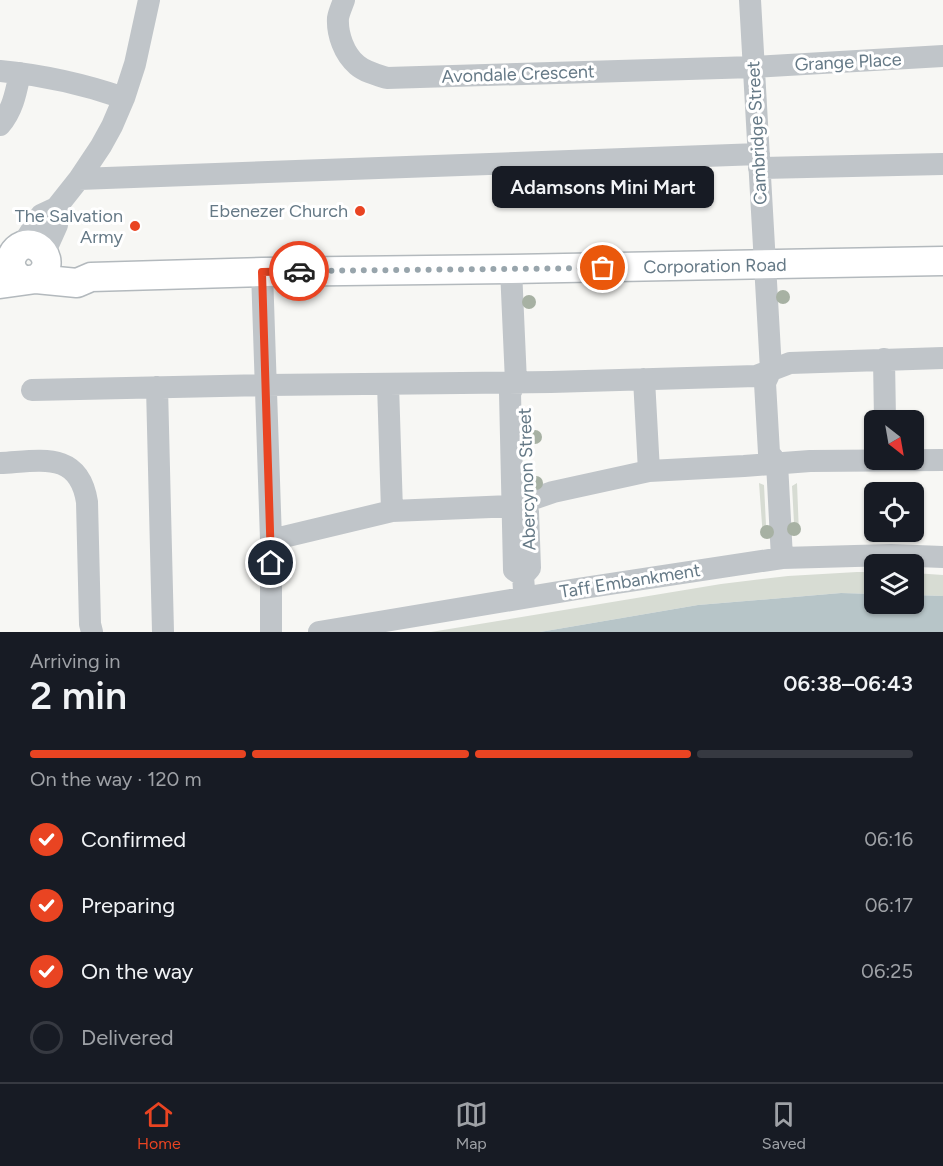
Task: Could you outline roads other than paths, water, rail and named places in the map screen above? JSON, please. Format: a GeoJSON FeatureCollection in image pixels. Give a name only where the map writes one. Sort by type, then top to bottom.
{"type":"FeatureCollection","features":[{"type":"Feature","properties":{"kind":"main road","name":"Corporation Road"},"geometry":{"type":"LineString","coordinates":[[23,263],[77,283],[91,277],[262,272],[943,261]]}},
{"type":"Feature","properties":{"kind":"street"},"geometry":{"type":"LineString","coordinates":[[23,263],[41,215],[56,208],[80,179],[112,126],[135,64],[149,0]]}},
{"type":"Feature","properties":{"kind":"street","name":"Avondale Crescent"},"geometry":{"type":"LineString","coordinates":[[344,0],[338,17],[339,35],[345,49],[356,64],[387,78],[753,67]]}},
{"type":"Feature","properties":{"kind":"street","name":"Cambridge Street"},"geometry":{"type":"LineString","coordinates":[[750,0],[771,365],[780,380],[784,439],[784,450],[777,463],[782,558]]}},
{"type":"Feature","properties":{"kind":"street","name":"Grange Place"},"geometry":{"type":"LineString","coordinates":[[753,67],[943,56]]}},
{"type":"Feature","properties":{"kind":"street"},"geometry":{"type":"LineString","coordinates":[[0,125],[9,114],[12,105],[10,72],[45,76],[124,98]]}},
{"type":"Feature","properties":{"kind":"street"},"geometry":{"type":"LineString","coordinates":[[80,179],[759,161],[943,165]]}},
{"type":"Feature","properties":{"kind":"street","name":"Abercynon Street"},"geometry":{"type":"LineString","coordinates":[[511,269],[516,382],[525,391],[520,503],[530,568],[524,587]]}},
{"type":"Feature","properties":{"kind":"street"},"geometry":{"type":"LineString","coordinates":[[262,272],[271,540],[271,632]]}},
{"type":"Feature","properties":{"kind":"street"},"geometry":{"type":"LineString","coordinates":[[32,390],[644,380],[756,376],[771,365],[790,363],[943,358]]}},
{"type":"Feature","properties":{"kind":"street"},"geometry":{"type":"LineString","coordinates":[[884,359],[885,410]]}},
{"type":"Feature","properties":{"kind":"street"},"geometry":{"type":"LineString","coordinates":[[644,380],[649,471]]}},
{"type":"Feature","properties":{"kind":"street"},"geometry":{"type":"LineString","coordinates":[[388,384],[392,511]]}},
{"type":"Feature","properties":{"kind":"street"},"geometry":{"type":"LineString","coordinates":[[157,387],[163,632]]}},
{"type":"Feature","properties":{"kind":"street"},"geometry":{"type":"LineString","coordinates":[[271,540],[392,511],[520,503],[553,492],[649,471],[810,461],[864,460]]}},
{"type":"Feature","properties":{"kind":"street"},"geometry":{"type":"LineString","coordinates":[[924,460],[943,460]]}},
{"type":"Feature","properties":{"kind":"street"},"geometry":{"type":"LineString","coordinates":[[0,463],[58,462],[69,466],[80,477],[87,502],[92,632]]}},
{"type":"Feature","properties":{"kind":"street","name":"Taff Embankment"},"geometry":{"type":"LineString","coordinates":[[319,632],[524,587],[782,558],[891,555],[943,557]]}},
{"type":"Feature","properties":{"kind":"place","name":"Ebenezer Church"},"geometry":{"type":"Point","coordinates":[360,211]}},
{"type":"Feature","properties":{"kind":"place","name":"The Salvation Army"},"geometry":{"type":"Point","coordinates":[135,226]}},
{"type":"Feature","properties":{"kind":"place","name":"Adamsons Mini Mart"},"geometry":{"type":"Point","coordinates":[603,268]}}]}
